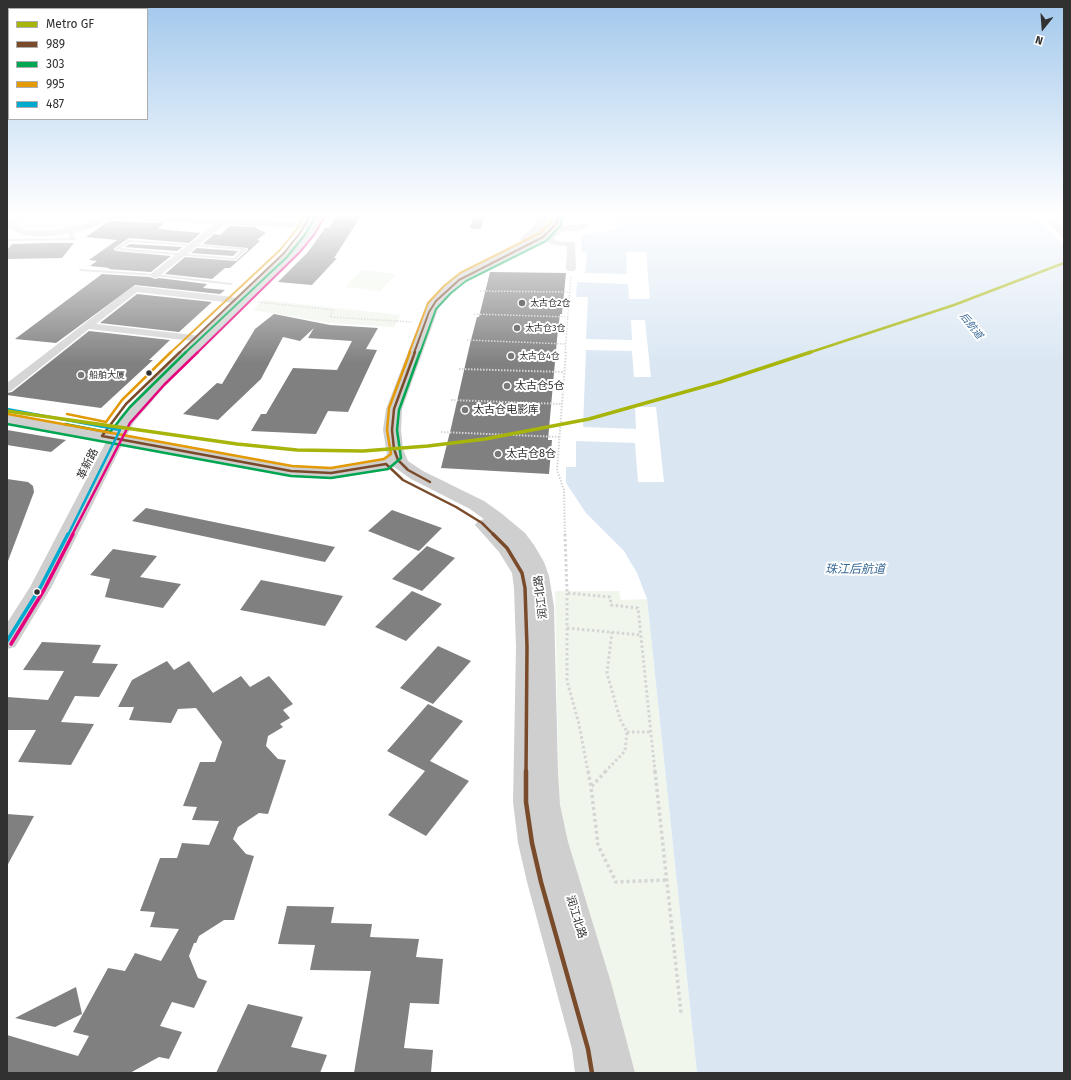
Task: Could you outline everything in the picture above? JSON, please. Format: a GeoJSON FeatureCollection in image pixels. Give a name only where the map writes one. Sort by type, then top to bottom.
{"type":"FeatureCollection","features":[{"type":"Feature","properties":{"kind":"street"},"geometry":{"type":"LineString","coordinates":[[155,275],[170,263]]}},
{"type":"Feature","properties":{"kind":"street","name":"革新路"},"geometry":{"type":"LineString","coordinates":[[7,616],[126,404],[193,338],[280,263]]}},
{"type":"Feature","properties":{"kind":"street"},"geometry":{"type":"LineString","coordinates":[[388,458],[378,431],[380,413],[412,322],[423,303],[442,284],[461,271],[477,263]]}},
{"type":"Feature","properties":{"kind":"street"},"geometry":{"type":"LineString","coordinates":[[388,458],[394,409],[432,306],[448,289],[463,277],[490,263]]}},
{"type":"Feature","properties":{"kind":"street"},"geometry":{"type":"LineString","coordinates":[[571,263],[571,269]]}},
{"type":"Feature","properties":{"kind":"street"},"geometry":{"type":"LineString","coordinates":[[7,389],[135,289],[239,300]]}},
{"type":"Feature","properties":{"kind":"street","name":"革新路"},"geometry":{"type":"LineString","coordinates":[[7,641],[40,588],[111,433],[239,300]]}},
{"type":"Feature","properties":{"kind":"street"},"geometry":{"type":"LineString","coordinates":[[87,326],[193,338]]}},
{"type":"Feature","properties":{"kind":"street"},"geometry":{"type":"LineString","coordinates":[[7,408],[111,433],[291,472],[331,472],[356,470],[388,458]]}},
{"type":"Feature","properties":{"kind":"street"},"geometry":{"type":"LineString","coordinates":[[7,419],[111,433]]}},
{"type":"Feature","properties":{"kind":"street","name":"润江北路"},"geometry":{"type":"LineString","coordinates":[[388,458],[403,480],[456,507],[482,523],[508,548],[522,573],[527,606],[526,802],[532,843],[541,882],[588,1048],[592,1073]]}},
{"type":"Feature","properties":{"kind":"street","name":"润江北路"},"geometry":{"type":"LineString","coordinates":[[388,458],[402,465],[412,473],[477,505],[494,517],[518,538],[534,562],[540,576],[543,606],[545,773],[547,805],[554,842],[596,986],[618,1073]]}},
{"type":"Feature","properties":{"kind":"lane"},"geometry":{"type":"LineString","coordinates":[[81,270],[155,275],[231,284]]}},
{"type":"Feature","properties":{"kind":"path"},"geometry":{"type":"LineString","coordinates":[[571,269],[558,470],[564,490],[567,594],[567,681],[579,724],[591,787],[598,845],[616,882],[667,880]]}},
{"type":"Feature","properties":{"kind":"path"},"geometry":{"type":"LineString","coordinates":[[480,291],[569,292]]}},
{"type":"Feature","properties":{"kind":"path"},"geometry":{"type":"LineString","coordinates":[[239,300],[333,310],[330,317],[412,322]]}},
{"type":"Feature","properties":{"kind":"path"},"geometry":{"type":"LineString","coordinates":[[474,314],[568,317]]}},
{"type":"Feature","properties":{"kind":"path"},"geometry":{"type":"LineString","coordinates":[[466,340],[566,344]]}},
{"type":"Feature","properties":{"kind":"path"},"geometry":{"type":"LineString","coordinates":[[459,369],[564,372]]}},
{"type":"Feature","properties":{"kind":"path"},"geometry":{"type":"LineString","coordinates":[[450,400],[562,404]]}},
{"type":"Feature","properties":{"kind":"path"},"geometry":{"type":"LineString","coordinates":[[441,432],[560,437]]}},
{"type":"Feature","properties":{"kind":"path"},"geometry":{"type":"LineString","coordinates":[[567,594],[610,597],[611,605],[638,608],[681,1013]]}},
{"type":"Feature","properties":{"kind":"path"},"geometry":{"type":"LineString","coordinates":[[567,628],[641,635]]}},
{"type":"Feature","properties":{"kind":"path"},"geometry":{"type":"LineString","coordinates":[[591,787],[625,751],[627,732],[620,718],[607,673],[612,632]]}},
{"type":"Feature","properties":{"kind":"path"},"geometry":{"type":"LineString","coordinates":[[627,732],[651,732]]}},
{"type":"Feature","properties":{"kind":"shaded area"},"geometry":{"type":"Polygon","coordinates":[[[361,270],[396,274],[380,291],[345,287],[361,270]]]}},
{"type":"Feature","properties":{"kind":"shaded area"},"geometry":{"type":"Polygon","coordinates":[[[263,300],[401,315],[394,327],[330,323],[253,310],[263,300]]]}},
{"type":"Feature","properties":{"kind":"shaded area"},"geometry":{"type":"Polygon","coordinates":[[[555,591],[619,591],[621,600],[647,599],[697,1073],[628,1073],[559,811],[555,591]]]}},
{"type":"Feature","properties":{"kind":"water","name":"珠江后航道"},"geometry":{"type":"Polygon","coordinates":[[[586,263],[627,263],[627,274],[585,273],[586,263]]]}},
{"type":"Feature","properties":{"kind":"water","name":"珠江后航道"},"geometry":{"type":"Polygon","coordinates":[[[647,263],[1064,263],[1064,1073],[697,1073],[647,599],[637,573],[624,551],[586,513],[566,483],[566,467],[576,467],[576,441],[635,443],[638,482],[664,482],[656,407],[635,407],[636,429],[583,427],[586,350],[632,351],[634,377],[651,377],[645,320],[631,320],[632,340],[586,339],[588,297],[576,297],[577,282],[628,284],[629,299],[650,299],[647,263]]]}},
{"type":"Feature","properties":{"kind":"building"},"geometry":{"type":"Polygon","coordinates":[[[94,263],[162,263],[151,272],[108,269],[110,268],[90,266],[94,263]]]}},
{"type":"Feature","properties":{"kind":"building"},"geometry":{"type":"Polygon","coordinates":[[[177,263],[235,263],[230,268],[225,268],[212,279],[165,274],[177,263]]]}},
{"type":"Feature","properties":{"kind":"building"},"geometry":{"type":"Polygon","coordinates":[[[297,263],[332,263],[312,285],[278,282],[297,263]]]}},
{"type":"Feature","properties":{"kind":"building"},"geometry":{"type":"Polygon","coordinates":[[[490,272],[566,273],[562,314],[560,314],[557,339],[548,440],[552,440],[549,474],[441,468],[470,344],[477,317],[479,317],[490,272]]]}},
{"type":"Feature","properties":{"kind":"building"},"geometry":{"type":"Polygon","coordinates":[[[102,274],[150,277],[155,279],[159,278],[207,284],[203,288],[225,290],[220,294],[135,285],[56,343],[15,339],[102,274]]]}},
{"type":"Feature","properties":{"kind":"building"},"geometry":{"type":"Polygon","coordinates":[[[137,294],[212,302],[179,332],[100,323],[137,294]]]}},
{"type":"Feature","properties":{"kind":"building"},"geometry":{"type":"Polygon","coordinates":[[[274,314],[330,325],[378,328],[366,349],[377,350],[348,412],[328,411],[316,434],[251,431],[261,414],[266,414],[293,368],[337,370],[352,341],[308,338],[314,328],[300,341],[283,337],[261,379],[218,420],[183,414],[217,383],[222,384],[255,329],[274,314]]]}},
{"type":"Feature","properties":{"kind":"building","name":"船舶大厦"},"geometry":{"type":"Polygon","coordinates":[[[89,331],[170,340],[149,360],[153,360],[101,408],[7,395],[7,393],[12,392],[89,331]]]}},
{"type":"Feature","properties":{"kind":"building"},"geometry":{"type":"Polygon","coordinates":[[[7,430],[66,440],[51,452],[7,445],[7,430]]]}},
{"type":"Feature","properties":{"kind":"building"},"geometry":{"type":"Polygon","coordinates":[[[7,479],[28,482],[33,486],[34,492],[8,561],[7,479]]]}},
{"type":"Feature","properties":{"kind":"building"},"geometry":{"type":"Polygon","coordinates":[[[146,508],[335,547],[325,562],[132,521],[146,508]]]}},
{"type":"Feature","properties":{"kind":"building"},"geometry":{"type":"Polygon","coordinates":[[[392,510],[442,528],[419,551],[368,531],[392,510]]]}},
{"type":"Feature","properties":{"kind":"building"},"geometry":{"type":"Polygon","coordinates":[[[427,546],[455,558],[422,591],[392,579],[427,546]]]}},
{"type":"Feature","properties":{"kind":"building"},"geometry":{"type":"Polygon","coordinates":[[[113,549],[157,556],[140,577],[181,584],[163,608],[105,597],[110,579],[90,575],[113,549]]]}},
{"type":"Feature","properties":{"kind":"building"},"geometry":{"type":"Polygon","coordinates":[[[261,580],[343,596],[325,626],[240,610],[261,580]]]}},
{"type":"Feature","properties":{"kind":"building"},"geometry":{"type":"Polygon","coordinates":[[[412,591],[442,604],[406,641],[375,627],[412,591]]]}},
{"type":"Feature","properties":{"kind":"building"},"geometry":{"type":"Polygon","coordinates":[[[42,642],[101,645],[92,663],[118,664],[99,697],[75,696],[61,722],[94,724],[71,765],[18,762],[36,730],[7,730],[7,697],[48,700],[64,671],[23,670],[42,642]]]}},
{"type":"Feature","properties":{"kind":"building"},"geometry":{"type":"Polygon","coordinates":[[[438,646],[471,661],[433,704],[400,688],[438,646]]]}},
{"type":"Feature","properties":{"kind":"building"},"geometry":{"type":"Polygon","coordinates":[[[167,661],[174,670],[189,661],[213,693],[241,676],[250,687],[269,676],[293,704],[283,710],[290,718],[280,724],[283,727],[268,736],[266,746],[278,759],[286,760],[268,814],[259,813],[238,827],[233,839],[246,854],[254,856],[234,920],[224,920],[199,936],[196,943],[194,943],[189,956],[198,978],[207,981],[194,1008],[172,1002],[160,1026],[182,1032],[169,1059],[159,1057],[130,1073],[7,1073],[7,1035],[78,1056],[89,1036],[73,1032],[108,968],[125,971],[135,953],[161,961],[179,929],[150,927],[155,912],[140,911],[160,858],[177,858],[182,843],[209,845],[219,821],[192,820],[197,807],[183,806],[200,762],[215,762],[222,742],[196,708],[178,709],[171,723],[129,720],[134,707],[118,707],[132,680],[167,661]]]}},
{"type":"Feature","properties":{"kind":"building"},"geometry":{"type":"Polygon","coordinates":[[[428,704],[463,721],[430,761],[469,781],[426,836],[388,815],[425,771],[387,751],[428,704]]]}},
{"type":"Feature","properties":{"kind":"building"},"geometry":{"type":"Polygon","coordinates":[[[7,814],[34,816],[7,866],[7,814]]]}},
{"type":"Feature","properties":{"kind":"building"},"geometry":{"type":"Polygon","coordinates":[[[287,906],[334,907],[331,923],[372,924],[370,937],[419,939],[416,957],[443,959],[439,1004],[410,1003],[404,1048],[433,1050],[431,1073],[354,1073],[371,971],[310,970],[315,945],[278,944],[287,906]]]}},
{"type":"Feature","properties":{"kind":"building"},"geometry":{"type":"Polygon","coordinates":[[[76,987],[82,1014],[55,1027],[15,1018],[76,987]]]}},
{"type":"Feature","properties":{"kind":"building"},"geometry":{"type":"Polygon","coordinates":[[[248,1004],[303,1017],[291,1047],[327,1055],[320,1073],[216,1073],[248,1004]]]}},
{"type":"Feature","properties":{"kind":"metro line","name":"GF"},"geometry":{"type":"LineString","coordinates":[[7,411],[237,444],[297,450],[363,451],[428,446],[485,439],[589,419],[720,382],[954,305],[1063,263]]}},
{"type":"Feature","properties":{"kind":"transit line","name":"995"},"geometry":{"type":"LineString","coordinates":[[67,414],[106,422],[122,400],[149,373],[266,263]]}},
{"type":"Feature","properties":{"kind":"transit line","name":"989"},"geometry":{"type":"LineString","coordinates":[[273,263],[126,404],[102,436],[291,471],[331,473],[386,464],[403,480],[456,507],[482,523],[507,548],[522,573],[525,588],[527,647],[526,802],[532,843],[541,882],[588,1049],[592,1073]]}},
{"type":"Feature","properties":{"kind":"transit line","name":"303"},"geometry":{"type":"LineString","coordinates":[[65,424],[107,432],[111,431],[130,407],[156,381],[280,263]]}},
{"type":"Feature","properties":{"kind":"transit line"},"geometry":{"type":"LineString","coordinates":[[11,644],[44,590],[130,423],[164,385],[288,263]]}},
{"type":"Feature","properties":{"kind":"transit line","name":"995"},"geometry":{"type":"LineString","coordinates":[[8,414],[292,466],[331,468],[384,459],[391,454],[387,430],[389,408],[428,303],[444,286],[460,273],[479,263]]}},
{"type":"Feature","properties":{"kind":"transit line","name":"989"},"geometry":{"type":"LineString","coordinates":[[430,482],[408,470],[398,460],[394,449],[392,430],[394,409],[429,312],[436,301],[459,280],[491,263]]}},
{"type":"Feature","properties":{"kind":"transit line","name":"303"},"geometry":{"type":"LineString","coordinates":[[7,424],[291,476],[331,478],[388,469],[401,458],[397,430],[399,410],[436,309],[451,293],[466,281],[501,263]]}},
{"type":"Feature","properties":{"kind":"transit line","name":"487"},"geometry":{"type":"LineString","coordinates":[[7,409],[120,430],[61,549],[40,588],[7,641]]}},
{"type":"Feature","properties":{"kind":"place","name":"太古仓2仓"},"geometry":{"type":"Point","coordinates":[522,303]}},
{"type":"Feature","properties":{"kind":"place","name":"太古仓3仓"},"geometry":{"type":"Point","coordinates":[517,328]}},
{"type":"Feature","properties":{"kind":"place","name":"太古仓4仓"},"geometry":{"type":"Point","coordinates":[511,356]}},
{"type":"Feature","properties":{"kind":"place","name":"船舶大厦"},"geometry":{"type":"Point","coordinates":[81,375]}},
{"type":"Feature","properties":{"kind":"place","name":"太古仓5仓"},"geometry":{"type":"Point","coordinates":[507,386]}},
{"type":"Feature","properties":{"kind":"place","name":"太古仓电影库"},"geometry":{"type":"Point","coordinates":[465,410]}},
{"type":"Feature","properties":{"kind":"place","name":"太古仓8仓"},"geometry":{"type":"Point","coordinates":[498,454]}},
{"type":"Feature","properties":{"kind":"water label","name":"后航道"},"geometry":{"type":"Point","coordinates":[971,326]}}]}
